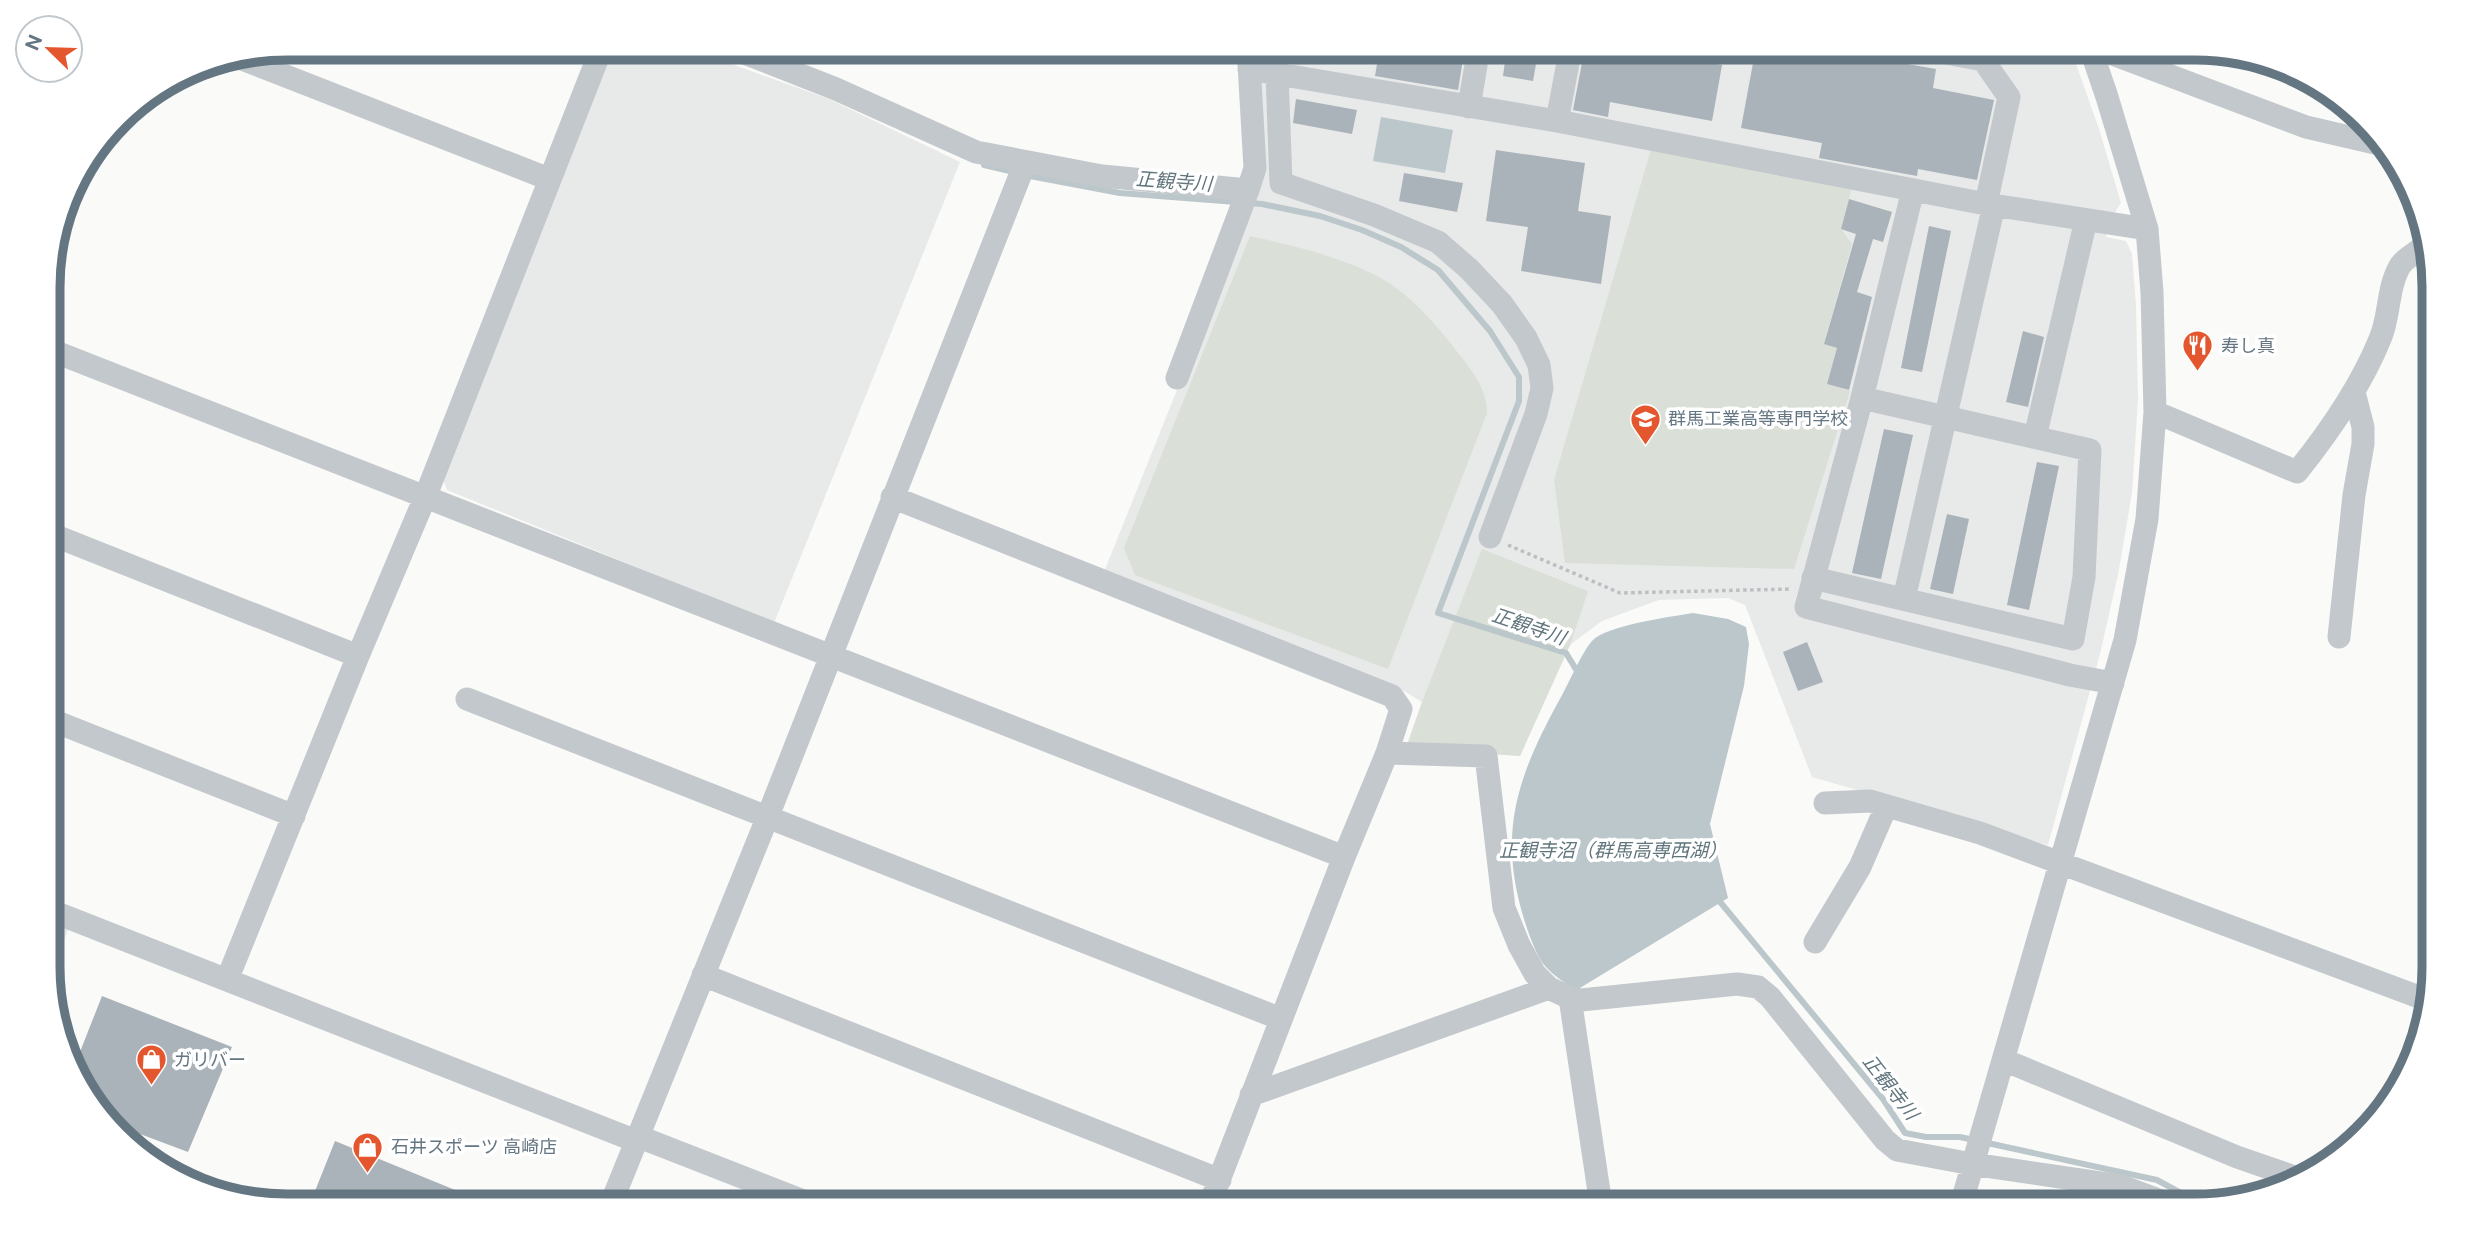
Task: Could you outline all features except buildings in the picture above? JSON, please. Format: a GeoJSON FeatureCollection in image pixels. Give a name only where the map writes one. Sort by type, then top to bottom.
{"type":"FeatureCollection","features":[{"type":"Feature","properties":{"kind":"street"},"geometry":{"type":"LineString","coordinates":[[227,980],[426,495],[597,60]]}},
{"type":"Feature","properties":{"kind":"street"},"geometry":{"type":"LineString","coordinates":[[763,60],[826,84],[976,152],[1102,176],[1248,190]]}},
{"type":"Feature","properties":{"kind":"street"},"geometry":{"type":"LineString","coordinates":[[1177,378],[1255,168],[1249,60]]}},
{"type":"Feature","properties":{"kind":"street"},"geometry":{"type":"LineString","coordinates":[[1253,60],[1279,73],[1558,121],[1990,205],[2147,229]]}},
{"type":"Feature","properties":{"kind":"street"},"geometry":{"type":"LineString","coordinates":[[1278,60],[1281,183],[1374,215],[1438,242],[1469,269],[1502,304],[1526,338],[1539,365],[1542,388],[1536,414],[1490,537]]}},
{"type":"Feature","properties":{"kind":"street"},"geometry":{"type":"LineString","coordinates":[[1469,107],[1477,60]]}},
{"type":"Feature","properties":{"kind":"street"},"geometry":{"type":"LineString","coordinates":[[1558,121],[1569,60]]}},
{"type":"Feature","properties":{"kind":"street"},"geometry":{"type":"LineString","coordinates":[[1904,599],[1947,416],[2009,97],[1983,60]]}},
{"type":"Feature","properties":{"kind":"street"},"geometry":{"type":"LineString","coordinates":[[1964,1193],[2125,640],[2147,519],[2155,412],[2152,292],[2147,229],[2096,60]]}},
{"type":"Feature","properties":{"kind":"street"},"geometry":{"type":"LineString","coordinates":[[2127,60],[2305,127],[2371,142]]}},
{"type":"Feature","properties":{"kind":"street"},"geometry":{"type":"LineString","coordinates":[[251,62],[549,179]]}},
{"type":"Feature","properties":{"kind":"street"},"geometry":{"type":"LineString","coordinates":[[615,1194],[768,816],[1025,163]]}},
{"type":"Feature","properties":{"kind":"street"},"geometry":{"type":"LineString","coordinates":[[1913,190],[1862,398],[1805,607],[2070,675],[2113,683]]}},
{"type":"Feature","properties":{"kind":"street"},"geometry":{"type":"LineString","coordinates":[[2035,437],[2086,219]]}},
{"type":"Feature","properties":{"kind":"street"},"geometry":{"type":"LineString","coordinates":[[2155,412],[2297,471],[2325,436],[2354,392],[2381,337],[2394,281],[2401,264],[2420,251]]}},
{"type":"Feature","properties":{"kind":"street"},"geometry":{"type":"LineString","coordinates":[[60,354],[1345,857]]}},
{"type":"Feature","properties":{"kind":"street"},"geometry":{"type":"LineString","coordinates":[[2339,637],[2354,495],[2363,444],[2363,427],[2354,392]]}},
{"type":"Feature","properties":{"kind":"street"},"geometry":{"type":"LineString","coordinates":[[1811,584],[1904,599],[2073,639],[2084,577],[2090,450],[1862,398]]}},
{"type":"Feature","properties":{"kind":"street"},"geometry":{"type":"LineString","coordinates":[[892,497],[1392,696],[1401,709],[1387,753],[1214,1194]]}},
{"type":"Feature","properties":{"kind":"street"},"geometry":{"type":"LineString","coordinates":[[60,538],[358,656]]}},
{"type":"Feature","properties":{"kind":"street"},"geometry":{"type":"LineString","coordinates":[[467,699],[1281,1019]]}},
{"type":"Feature","properties":{"kind":"street"},"geometry":{"type":"LineString","coordinates":[[60,723],[294,816]]}},
{"type":"Feature","properties":{"kind":"street"},"geometry":{"type":"LineString","coordinates":[[1387,753],[1486,756],[1504,908],[1519,945],[1535,974],[1549,988],[1581,1000],[1737,984],[1758,987],[1770,997],[1885,1140],[1897,1150],[2121,1186],[2140,1193]]}},
{"type":"Feature","properties":{"kind":"street"},"geometry":{"type":"LineString","coordinates":[[1825,803],[1870,801],[1980,833],[2421,998]]}},
{"type":"Feature","properties":{"kind":"street"},"geometry":{"type":"LineString","coordinates":[[1815,942],[1860,867],[1886,807]]}},
{"type":"Feature","properties":{"kind":"street"},"geometry":{"type":"LineString","coordinates":[[60,914],[784,1194]]}},
{"type":"Feature","properties":{"kind":"street"},"geometry":{"type":"LineString","coordinates":[[703,975],[1220,1180]]}},
{"type":"Feature","properties":{"kind":"street"},"geometry":{"type":"LineString","coordinates":[[1251,1095],[1549,988]]}},
{"type":"Feature","properties":{"kind":"street"},"geometry":{"type":"LineString","coordinates":[[1570,998],[1599,1193]]}},
{"type":"Feature","properties":{"kind":"street"},"geometry":{"type":"LineString","coordinates":[[2004,1060],[2237,1157],[2286,1174]]}},
{"type":"Feature","properties":{"kind":"path"},"geometry":{"type":"LineString","coordinates":[[1490,537],[1620,593],[1811,584]]}},
{"type":"Feature","properties":{"kind":"shaded area"},"geometry":{"type":"Polygon","coordinates":[[[609,60],[720,60],[829,99],[960,162],[774,623],[447,490],[442,476],[609,60]]]}},
{"type":"Feature","properties":{"kind":"shaded area","name":"群馬工業高等専門学校"},"geometry":{"type":"Polygon","coordinates":[[[1255,60],[2075,60],[2121,203],[2108,223],[2106,237],[2126,241],[2132,254],[2138,399],[2132,493],[2118,575],[2100,654],[2048,845],[1812,777],[1745,605],[1728,598],[1659,600],[1602,621],[1570,645],[1520,756],[1406,748],[1422,702],[1399,688],[1104,572],[1249,210],[1255,60]]]}},
{"type":"Feature","properties":{"kind":"shaded area"},"geometry":{"type":"Polygon","coordinates":[[[1694,60],[1723,60],[1722,65],[1694,60]]]}},
{"type":"Feature","properties":{"kind":"shaded area"},"geometry":{"type":"Polygon","coordinates":[[[1652,146],[1853,183],[1841,229],[1852,244],[1824,343],[1837,348],[1827,384],[1850,391],[1794,569],[1565,563],[1554,480],[1652,146]]]}},
{"type":"Feature","properties":{"kind":"shaded area"},"geometry":{"type":"Polygon","coordinates":[[[1250,236],[1331,257],[1388,282],[1421,310],[1441,332],[1474,374],[1485,396],[1487,413],[1388,669],[1135,575],[1124,548],[1250,236]]]}},
{"type":"Feature","properties":{"kind":"shaded area"},"geometry":{"type":"Polygon","coordinates":[[[1482,549],[1588,591],[1570,645],[1520,756],[1406,748],[1422,702],[1482,549]]]}},
{"type":"Feature","properties":{"kind":"shaded area"},"geometry":{"type":"Polygon","coordinates":[[[60,924],[69,927],[60,950],[60,924]]]}},
{"type":"Feature","properties":{"kind":"water"},"geometry":{"type":"Polygon","coordinates":[[[1381,117],[1453,130],[1445,173],[1373,161],[1381,117]]]}},
{"type":"Feature","properties":{"kind":"water","name":"正観寺沼（群馬高専西湖）"},"geometry":{"type":"Polygon","coordinates":[[[1693,613],[1728,619],[1746,627],[1749,644],[1744,686],[1710,824],[1728,898],[1575,991],[1539,958],[1516,887],[1512,858],[1513,831],[1523,778],[1546,725],[1592,641],[1624,626],[1693,613]]]}},
{"type":"Feature","properties":{"kind":"waterway","name":"正観寺川"},"geometry":{"type":"LineString","coordinates":[[984,165],[1014,172]]}},
{"type":"Feature","properties":{"kind":"waterway","name":"正観寺川"},"geometry":{"type":"LineString","coordinates":[[1030,176],[1120,193],[1262,204],[1320,216],[1401,247],[1438,270],[1490,331],[1519,377],[1519,401],[1438,613],[1566,653],[1580,676]]}},
{"type":"Feature","properties":{"kind":"waterway","name":"正観寺川"},"geometry":{"type":"LineString","coordinates":[[1716,897],[1883,1099],[1905,1133],[1926,1137],[1960,1137],[2157,1180],[2181,1193]]}},
{"type":"Feature","properties":{"kind":"place","name":"寿し真"},"geometry":{"type":"Point","coordinates":[2198,373]}},
{"type":"Feature","properties":{"kind":"place","name":"群馬工業高等専門学校"},"geometry":{"type":"Point","coordinates":[1645,446]}},
{"type":"Feature","properties":{"kind":"place","name":"ガリバー"},"geometry":{"type":"Point","coordinates":[151,1087]}},
{"type":"Feature","properties":{"kind":"place","name":"石井スポーツ 高崎店"},"geometry":{"type":"Point","coordinates":[368,1174]}}]}
